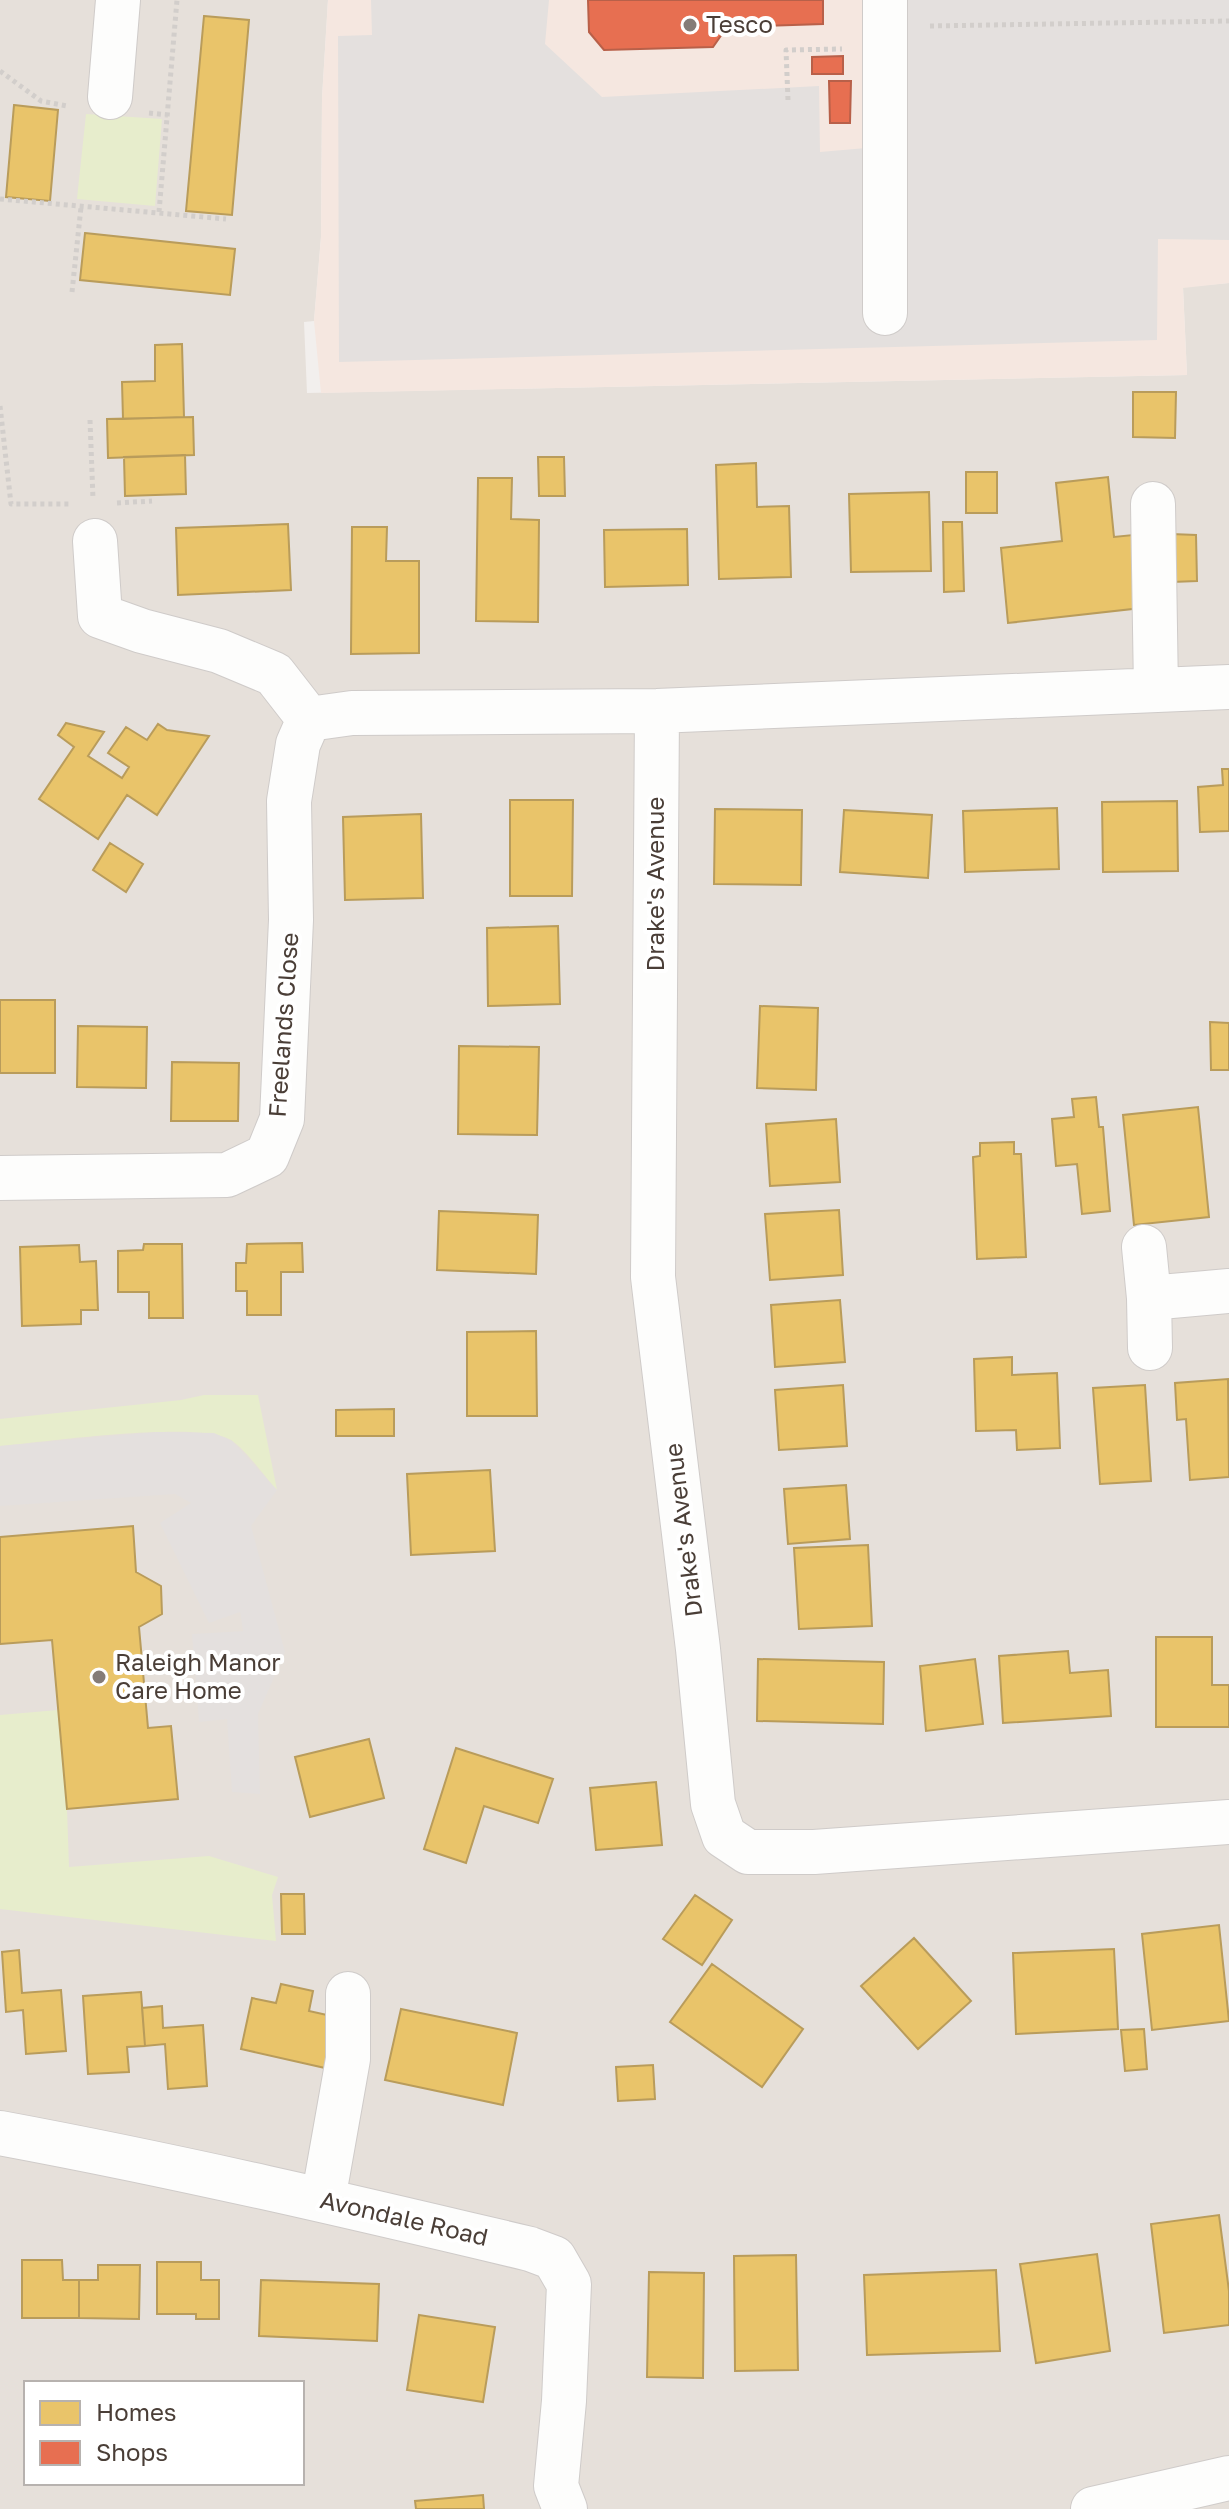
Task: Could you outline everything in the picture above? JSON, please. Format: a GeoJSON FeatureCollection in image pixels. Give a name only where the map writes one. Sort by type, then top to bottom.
{"type":"FeatureCollection","features":[{"type":"Feature","properties":{"kind":"street"},"geometry":{"type":"LineString","coordinates":[[110,97],[118,0]]}},
{"type":"Feature","properties":{"kind":"street"},"geometry":{"type":"LineString","coordinates":[[884,13],[885,313]]}},
{"type":"Feature","properties":{"kind":"street"},"geometry":{"type":"LineString","coordinates":[[1153,504],[1156,690]]}},
{"type":"Feature","properties":{"kind":"street"},"geometry":{"type":"LineString","coordinates":[[94,522],[100,616],[142,631],[219,651],[274,674],[309,719],[352,713],[657,711],[1229,687]]}},
{"type":"Feature","properties":{"kind":"street","name":"Drake's Avenue"},"geometry":{"type":"LineString","coordinates":[[657,711],[653,1277],[698,1649],[713,1804],[724,1836],[748,1852],[814,1852],[1229,1822]]}},
{"type":"Feature","properties":{"kind":"street","name":"Freelands Close"},"geometry":{"type":"LineString","coordinates":[[0,1178],[227,1175],[267,1156],[282,1119],[291,920],[289,801],[298,744],[309,719]]}},
{"type":"Feature","properties":{"kind":"street"},"geometry":{"type":"LineString","coordinates":[[1144,1247],[1150,1348]]}},
{"type":"Feature","properties":{"kind":"street"},"geometry":{"type":"LineString","coordinates":[[1149,1298],[1229,1291]]}},
{"type":"Feature","properties":{"kind":"street"},"geometry":{"type":"LineString","coordinates":[[323,2200],[348,2059],[348,1994]]}},
{"type":"Feature","properties":{"kind":"street","name":"Avondale Road"},"geometry":{"type":"LineString","coordinates":[[0,2133],[323,2200],[530,2249],[554,2258],[569,2284],[564,2401],[556,2486],[565,2509]]}},
{"type":"Feature","properties":{"kind":"street"},"geometry":{"type":"LineString","coordinates":[[1093,2509],[1229,2478]]}},
{"type":"Feature","properties":{"kind":"path"},"geometry":{"type":"LineString","coordinates":[[159,212],[177,0]]}},
{"type":"Feature","properties":{"kind":"path"},"geometry":{"type":"LineString","coordinates":[[788,100],[786,50],[848,49],[846,27],[884,13],[1229,21]]}},
{"type":"Feature","properties":{"kind":"path"},"geometry":{"type":"LineString","coordinates":[[0,71],[41,101]]}},
{"type":"Feature","properties":{"kind":"path"},"geometry":{"type":"LineString","coordinates":[[0,199],[226,219]]}},
{"type":"Feature","properties":{"kind":"path"},"geometry":{"type":"LineString","coordinates":[[72,292],[81,207]]}},
{"type":"Feature","properties":{"kind":"path"},"geometry":{"type":"LineString","coordinates":[[0,406],[11,504],[94,522],[152,501]]}},
{"type":"Feature","properties":{"kind":"path"},"geometry":{"type":"LineString","coordinates":[[90,420],[94,522]]}},
{"type":"Feature","properties":{"kind":"shaded area"},"geometry":{"type":"Polygon","coordinates":[[[0,0],[328,0],[322,98],[321,237],[314,321],[304,322],[307,393],[1187,375],[1183,287],[1229,283],[1229,2509],[0,2509],[0,0]]]}},
{"type":"Feature","properties":{"kind":"shaded area"},"geometry":{"type":"Polygon","coordinates":[[[328,0],[1229,0],[1229,283],[1183,288],[1187,375],[321,393],[314,321],[321,237],[322,98],[328,0]]]}},
{"type":"Feature","properties":{"kind":"shaded area"},"geometry":{"type":"Polygon","coordinates":[[[371,0],[549,0],[545,44],[602,97],[819,86],[820,152],[901,145],[902,0],[1229,0],[1229,240],[1158,239],[1157,340],[339,362],[338,36],[372,35],[371,0]]]}},
{"type":"Feature","properties":{"kind":"shaded area"},"geometry":{"type":"Polygon","coordinates":[[[158,1432],[214,1433],[232,1441],[277,1490],[251,1526],[285,1652],[258,1714],[260,1794],[232,1792],[227,1719],[199,1722],[192,1634],[243,1631],[240,1612],[209,1623],[160,1523],[191,1503],[175,1494],[0,1506],[0,1446],[158,1432]]]}},
{"type":"Feature","properties":{"kind":"green space"},"geometry":{"type":"Polygon","coordinates":[[[86,114],[162,119],[155,206],[77,199],[86,114]]]}},
{"type":"Feature","properties":{"kind":"green space"},"geometry":{"type":"Polygon","coordinates":[[[204,1395],[258,1395],[277,1490],[237,1444],[214,1434],[156,1432],[0,1446],[0,1419],[204,1395]]]}},
{"type":"Feature","properties":{"kind":"green space"},"geometry":{"type":"Polygon","coordinates":[[[58,1710],[69,1867],[209,1856],[278,1877],[272,1895],[276,1941],[0,1909],[0,1715],[58,1710]]]}},
{"type":"Feature","properties":{"kind":"building: Homes"},"geometry":{"type":"Polygon","coordinates":[[[204,16],[249,20],[232,215],[186,211],[204,16]]]}},
{"type":"Feature","properties":{"kind":"building: Homes"},"geometry":{"type":"Polygon","coordinates":[[[14,105],[58,110],[50,201],[6,197],[14,105]]]}},
{"type":"Feature","properties":{"kind":"building: Homes"},"geometry":{"type":"Polygon","coordinates":[[[85,233],[235,249],[230,295],[80,280],[85,233]]]}},
{"type":"Feature","properties":{"kind":"building: Homes"},"geometry":{"type":"Polygon","coordinates":[[[182,344],[184,417],[123,419],[122,382],[155,381],[155,345],[182,344]]]}},
{"type":"Feature","properties":{"kind":"building: Homes"},"geometry":{"type":"Polygon","coordinates":[[[1133,392],[1176,392],[1175,438],[1133,437],[1133,392]]]}},
{"type":"Feature","properties":{"kind":"building: Homes"},"geometry":{"type":"Polygon","coordinates":[[[193,417],[194,455],[108,458],[107,419],[193,417]]]}},
{"type":"Feature","properties":{"kind":"building: Homes"},"geometry":{"type":"Polygon","coordinates":[[[185,455],[186,494],[125,496],[124,457],[185,455]]]}},
{"type":"Feature","properties":{"kind":"building: Homes"},"geometry":{"type":"Polygon","coordinates":[[[538,457],[564,457],[565,496],[539,496],[538,457]]]}},
{"type":"Feature","properties":{"kind":"building: Homes"},"geometry":{"type":"Polygon","coordinates":[[[756,463],[757,507],[789,506],[791,577],[719,579],[716,465],[756,463]]]}},
{"type":"Feature","properties":{"kind":"building: Homes"},"geometry":{"type":"Polygon","coordinates":[[[966,472],[997,472],[997,513],[966,513],[966,472]]]}},
{"type":"Feature","properties":{"kind":"building: Homes"},"geometry":{"type":"Polygon","coordinates":[[[1108,477],[1114,537],[1133,535],[1141,608],[1008,623],[1001,548],[1062,541],[1056,483],[1108,477]]]}},
{"type":"Feature","properties":{"kind":"building: Homes"},"geometry":{"type":"Polygon","coordinates":[[[478,478],[512,478],[511,519],[539,520],[538,622],[476,621],[478,478]]]}},
{"type":"Feature","properties":{"kind":"building: Homes"},"geometry":{"type":"Polygon","coordinates":[[[929,492],[931,571],[851,572],[849,494],[929,492]]]}},
{"type":"Feature","properties":{"kind":"building: Homes"},"geometry":{"type":"Polygon","coordinates":[[[943,522],[962,522],[964,591],[944,592],[943,522]]]}},
{"type":"Feature","properties":{"kind":"building: Homes"},"geometry":{"type":"Polygon","coordinates":[[[288,524],[291,590],[178,595],[176,528],[288,524]]]}},
{"type":"Feature","properties":{"kind":"building: Homes"},"geometry":{"type":"Polygon","coordinates":[[[352,527],[387,527],[386,561],[419,561],[419,653],[351,654],[352,527]]]}},
{"type":"Feature","properties":{"kind":"building: Homes"},"geometry":{"type":"Polygon","coordinates":[[[687,529],[688,585],[605,587],[604,530],[687,529]]]}},
{"type":"Feature","properties":{"kind":"building: Homes"},"geometry":{"type":"Polygon","coordinates":[[[1171,534],[1196,535],[1197,581],[1172,582],[1171,534]]]}},
{"type":"Feature","properties":{"kind":"building: Homes"},"geometry":{"type":"Polygon","coordinates":[[[66,723],[104,732],[88,756],[122,778],[129,767],[108,753],[126,727],[147,740],[158,724],[167,730],[209,736],[157,815],[127,795],[98,839],[39,799],[74,747],[58,735],[66,723]]]}},
{"type":"Feature","properties":{"kind":"building: Homes"},"geometry":{"type":"Polygon","coordinates":[[[1222,769],[1229,769],[1229,831],[1200,832],[1198,787],[1223,785],[1222,769]]]}},
{"type":"Feature","properties":{"kind":"building: Homes"},"geometry":{"type":"Polygon","coordinates":[[[510,800],[573,800],[572,896],[510,896],[510,800]]]}},
{"type":"Feature","properties":{"kind":"building: Homes"},"geometry":{"type":"Polygon","coordinates":[[[1177,801],[1178,871],[1103,872],[1102,802],[1177,801]]]}},
{"type":"Feature","properties":{"kind":"building: Homes"},"geometry":{"type":"Polygon","coordinates":[[[1057,808],[1059,869],[965,872],[963,811],[1057,808]]]}},
{"type":"Feature","properties":{"kind":"building: Homes"},"geometry":{"type":"Polygon","coordinates":[[[715,809],[802,810],[801,885],[714,884],[715,809]]]}},
{"type":"Feature","properties":{"kind":"building: Homes"},"geometry":{"type":"Polygon","coordinates":[[[844,810],[932,815],[928,878],[840,872],[844,810]]]}},
{"type":"Feature","properties":{"kind":"building: Homes"},"geometry":{"type":"Polygon","coordinates":[[[421,814],[423,898],[345,900],[343,817],[421,814]]]}},
{"type":"Feature","properties":{"kind":"building: Homes"},"geometry":{"type":"Polygon","coordinates":[[[110,843],[143,864],[126,892],[93,870],[110,843]]]}},
{"type":"Feature","properties":{"kind":"building: Homes"},"geometry":{"type":"Polygon","coordinates":[[[558,926],[560,1004],[488,1006],[487,928],[558,926]]]}},
{"type":"Feature","properties":{"kind":"building: Homes"},"geometry":{"type":"Polygon","coordinates":[[[0,1000],[55,1000],[55,1073],[0,1073],[0,1000]]]}},
{"type":"Feature","properties":{"kind":"building: Homes"},"geometry":{"type":"Polygon","coordinates":[[[760,1006],[818,1008],[816,1090],[757,1088],[760,1006]]]}},
{"type":"Feature","properties":{"kind":"building: Homes"},"geometry":{"type":"Polygon","coordinates":[[[1210,1022],[1229,1023],[1229,1070],[1211,1070],[1210,1022]]]}},
{"type":"Feature","properties":{"kind":"building: Homes"},"geometry":{"type":"Polygon","coordinates":[[[78,1026],[147,1027],[146,1088],[77,1087],[78,1026]]]}},
{"type":"Feature","properties":{"kind":"building: Homes"},"geometry":{"type":"Polygon","coordinates":[[[459,1046],[539,1047],[537,1135],[458,1134],[459,1046]]]}},
{"type":"Feature","properties":{"kind":"building: Homes"},"geometry":{"type":"Polygon","coordinates":[[[172,1062],[239,1063],[238,1121],[171,1121],[172,1062]]]}},
{"type":"Feature","properties":{"kind":"building: Homes"},"geometry":{"type":"Polygon","coordinates":[[[1096,1097],[1099,1127],[1103,1127],[1110,1211],[1082,1214],[1077,1164],[1056,1166],[1052,1119],[1074,1117],[1072,1099],[1096,1097]]]}},
{"type":"Feature","properties":{"kind":"building: Homes"},"geometry":{"type":"Polygon","coordinates":[[[1198,1107],[1209,1217],[1134,1225],[1123,1115],[1198,1107]]]}},
{"type":"Feature","properties":{"kind":"building: Homes"},"geometry":{"type":"Polygon","coordinates":[[[836,1119],[840,1182],[770,1186],[766,1124],[836,1119]]]}},
{"type":"Feature","properties":{"kind":"building: Homes"},"geometry":{"type":"Polygon","coordinates":[[[1014,1142],[1014,1154],[1021,1154],[1026,1257],[977,1259],[973,1157],[980,1156],[980,1143],[1014,1142]]]}},
{"type":"Feature","properties":{"kind":"building: Homes"},"geometry":{"type":"Polygon","coordinates":[[[839,1210],[843,1275],[770,1280],[765,1214],[839,1210]]]}},
{"type":"Feature","properties":{"kind":"building: Homes"},"geometry":{"type":"Polygon","coordinates":[[[439,1211],[538,1215],[536,1274],[437,1270],[439,1211]]]}},
{"type":"Feature","properties":{"kind":"building: Homes"},"geometry":{"type":"Polygon","coordinates":[[[302,1243],[303,1272],[281,1272],[281,1315],[247,1315],[247,1291],[236,1291],[236,1263],[246,1263],[247,1244],[302,1243]]]}},
{"type":"Feature","properties":{"kind":"building: Homes"},"geometry":{"type":"Polygon","coordinates":[[[144,1244],[182,1244],[183,1318],[149,1318],[149,1292],[118,1292],[118,1251],[143,1250],[144,1244]]]}},
{"type":"Feature","properties":{"kind":"building: Homes"},"geometry":{"type":"Polygon","coordinates":[[[79,1245],[80,1262],[96,1261],[98,1310],[81,1310],[81,1324],[22,1326],[20,1247],[79,1245]]]}},
{"type":"Feature","properties":{"kind":"building: Homes"},"geometry":{"type":"Polygon","coordinates":[[[840,1300],[845,1362],[775,1367],[771,1305],[840,1300]]]}},
{"type":"Feature","properties":{"kind":"building: Homes"},"geometry":{"type":"Polygon","coordinates":[[[536,1331],[537,1416],[467,1416],[467,1332],[536,1331]]]}},
{"type":"Feature","properties":{"kind":"building: Homes"},"geometry":{"type":"Polygon","coordinates":[[[1012,1357],[1012,1375],[1057,1373],[1060,1448],[1017,1450],[1016,1430],[976,1431],[974,1359],[1012,1357]]]}},
{"type":"Feature","properties":{"kind":"building: Homes"},"geometry":{"type":"Polygon","coordinates":[[[1228,1379],[1229,1477],[1190,1480],[1186,1419],[1177,1420],[1175,1383],[1228,1379]]]}},
{"type":"Feature","properties":{"kind":"building: Homes"},"geometry":{"type":"Polygon","coordinates":[[[843,1385],[847,1446],[779,1450],[775,1390],[843,1385]]]}},
{"type":"Feature","properties":{"kind":"building: Homes"},"geometry":{"type":"Polygon","coordinates":[[[1145,1385],[1151,1481],[1100,1484],[1093,1388],[1145,1385]]]}},
{"type":"Feature","properties":{"kind":"building: Homes"},"geometry":{"type":"Polygon","coordinates":[[[394,1409],[394,1436],[336,1436],[336,1410],[394,1409]]]}},
{"type":"Feature","properties":{"kind":"building: Homes"},"geometry":{"type":"Polygon","coordinates":[[[490,1470],[495,1551],[411,1555],[407,1474],[490,1470]]]}},
{"type":"Feature","properties":{"kind":"building: Homes"},"geometry":{"type":"Polygon","coordinates":[[[846,1485],[850,1539],[788,1544],[784,1489],[846,1485]]]}},
{"type":"Feature","properties":{"kind":"building: Homes","name":"Raleigh Manor Care Home"},"geometry":{"type":"Polygon","coordinates":[[[133,1526],[136,1572],[161,1586],[162,1614],[139,1627],[148,1728],[171,1726],[178,1799],[67,1809],[52,1640],[0,1644],[0,1537],[133,1526]]]}},
{"type":"Feature","properties":{"kind":"building: Homes"},"geometry":{"type":"Polygon","coordinates":[[[868,1545],[872,1626],[799,1629],[794,1548],[868,1545]]]}},
{"type":"Feature","properties":{"kind":"building: Homes"},"geometry":{"type":"Polygon","coordinates":[[[1156,1637],[1212,1637],[1212,1685],[1229,1685],[1229,1727],[1156,1727],[1156,1637]]]}},
{"type":"Feature","properties":{"kind":"building: Homes"},"geometry":{"type":"Polygon","coordinates":[[[1068,1651],[1070,1673],[1108,1670],[1111,1716],[1003,1723],[999,1656],[1068,1651]]]}},
{"type":"Feature","properties":{"kind":"building: Homes"},"geometry":{"type":"Polygon","coordinates":[[[758,1659],[884,1662],[883,1724],[757,1721],[758,1659]]]}},
{"type":"Feature","properties":{"kind":"building: Homes"},"geometry":{"type":"Polygon","coordinates":[[[975,1659],[983,1724],[926,1731],[920,1666],[975,1659]]]}},
{"type":"Feature","properties":{"kind":"building: Homes"},"geometry":{"type":"Polygon","coordinates":[[[369,1739],[384,1798],[310,1817],[295,1757],[369,1739]]]}},
{"type":"Feature","properties":{"kind":"building: Homes"},"geometry":{"type":"Polygon","coordinates":[[[456,1748],[553,1779],[538,1823],[484,1806],[466,1863],[424,1849],[456,1748]]]}},
{"type":"Feature","properties":{"kind":"building: Homes"},"geometry":{"type":"Polygon","coordinates":[[[656,1782],[662,1845],[596,1850],[590,1788],[656,1782]]]}},
{"type":"Feature","properties":{"kind":"building: Homes"},"geometry":{"type":"Polygon","coordinates":[[[281,1894],[304,1894],[305,1934],[282,1934],[281,1894]]]}},
{"type":"Feature","properties":{"kind":"building: Homes"},"geometry":{"type":"Polygon","coordinates":[[[695,1895],[732,1920],[702,1965],[663,1939],[695,1895]]]}},
{"type":"Feature","properties":{"kind":"building: Homes"},"geometry":{"type":"Polygon","coordinates":[[[1219,1925],[1229,2021],[1152,2030],[1142,1934],[1219,1925]]]}},
{"type":"Feature","properties":{"kind":"building: Homes"},"geometry":{"type":"Polygon","coordinates":[[[914,1938],[971,2001],[918,2049],[861,1986],[914,1938]]]}},
{"type":"Feature","properties":{"kind":"building: Homes"},"geometry":{"type":"Polygon","coordinates":[[[1114,1949],[1118,2029],[1016,2034],[1013,1953],[1114,1949]]]}},
{"type":"Feature","properties":{"kind":"building: Homes"},"geometry":{"type":"Polygon","coordinates":[[[19,1950],[22,1993],[61,1990],[66,2051],[26,2054],[23,2010],[6,2012],[2,1952],[19,1950]]]}},
{"type":"Feature","properties":{"kind":"building: Homes"},"geometry":{"type":"Polygon","coordinates":[[[712,1964],[803,2029],[762,2087],[670,2022],[712,1964]]]}},
{"type":"Feature","properties":{"kind":"building: Homes"},"geometry":{"type":"Polygon","coordinates":[[[281,1984],[313,1991],[309,2011],[336,2017],[325,2068],[241,2049],[252,1998],[276,2003],[281,1984]]]}},
{"type":"Feature","properties":{"kind":"building: Homes"},"geometry":{"type":"Polygon","coordinates":[[[141,1992],[145,2046],[127,2047],[129,2072],[88,2074],[83,1996],[141,1992]]]}},
{"type":"Feature","properties":{"kind":"building: Homes"},"geometry":{"type":"Polygon","coordinates":[[[162,2006],[163,2028],[203,2025],[207,2086],[168,2089],[165,2044],[145,2046],[142,2008],[162,2006]]]}},
{"type":"Feature","properties":{"kind":"building: Homes"},"geometry":{"type":"Polygon","coordinates":[[[401,2009],[517,2033],[503,2105],[385,2080],[401,2009]]]}},
{"type":"Feature","properties":{"kind":"building: Homes"},"geometry":{"type":"Polygon","coordinates":[[[1144,2029],[1147,2069],[1125,2071],[1121,2030],[1144,2029]]]}},
{"type":"Feature","properties":{"kind":"building: Homes"},"geometry":{"type":"Polygon","coordinates":[[[653,2065],[655,2099],[618,2101],[616,2067],[653,2065]]]}},
{"type":"Feature","properties":{"kind":"building: Homes"},"geometry":{"type":"Polygon","coordinates":[[[1219,2215],[1229,2291],[1229,2325],[1164,2333],[1151,2224],[1219,2215]]]}},
{"type":"Feature","properties":{"kind":"building: Homes"},"geometry":{"type":"Polygon","coordinates":[[[1097,2254],[1110,2351],[1036,2363],[1020,2264],[1097,2254]]]}},
{"type":"Feature","properties":{"kind":"building: Homes"},"geometry":{"type":"Polygon","coordinates":[[[796,2255],[798,2370],[735,2371],[734,2256],[796,2255]]]}},
{"type":"Feature","properties":{"kind":"building: Homes"},"geometry":{"type":"Polygon","coordinates":[[[22,2260],[62,2260],[63,2280],[79,2280],[79,2318],[22,2318],[22,2260]]]}},
{"type":"Feature","properties":{"kind":"building: Homes"},"geometry":{"type":"Polygon","coordinates":[[[157,2262],[201,2262],[201,2280],[219,2280],[219,2319],[196,2319],[196,2314],[157,2314],[157,2262]]]}},
{"type":"Feature","properties":{"kind":"building: Homes"},"geometry":{"type":"Polygon","coordinates":[[[98,2265],[140,2265],[139,2319],[79,2318],[79,2280],[98,2280],[98,2265]]]}},
{"type":"Feature","properties":{"kind":"building: Homes"},"geometry":{"type":"Polygon","coordinates":[[[996,2270],[1000,2351],[867,2355],[864,2275],[996,2270]]]}},
{"type":"Feature","properties":{"kind":"building: Homes"},"geometry":{"type":"Polygon","coordinates":[[[649,2272],[704,2273],[703,2378],[647,2377],[649,2272]]]}},
{"type":"Feature","properties":{"kind":"building: Homes"},"geometry":{"type":"Polygon","coordinates":[[[261,2280],[379,2284],[377,2341],[259,2336],[261,2280]]]}},
{"type":"Feature","properties":{"kind":"building: Homes"},"geometry":{"type":"Polygon","coordinates":[[[419,2315],[495,2327],[483,2402],[407,2390],[419,2315]]]}},
{"type":"Feature","properties":{"kind":"building: Homes"},"geometry":{"type":"Polygon","coordinates":[[[483,2495],[484,2509],[416,2509],[415,2501],[483,2495]]]}},
{"type":"Feature","properties":{"kind":"building: Shops","name":"Tesco"},"geometry":{"type":"Polygon","coordinates":[[[588,0],[823,0],[823,24],[727,27],[713,47],[604,50],[589,32],[588,0]]]}},
{"type":"Feature","properties":{"kind":"building: Shops"},"geometry":{"type":"Polygon","coordinates":[[[843,56],[843,74],[812,74],[812,57],[843,56]]]}},
{"type":"Feature","properties":{"kind":"building: Shops"},"geometry":{"type":"Polygon","coordinates":[[[829,81],[851,81],[850,123],[830,123],[829,81]]]}},
{"type":"Feature","properties":{"kind":"place","name":"Tesco"},"geometry":{"type":"Point","coordinates":[690,25]}},
{"type":"Feature","properties":{"kind":"place","name":"Raleigh Manor Care Home"},"geometry":{"type":"Point","coordinates":[99,1677]}}]}
